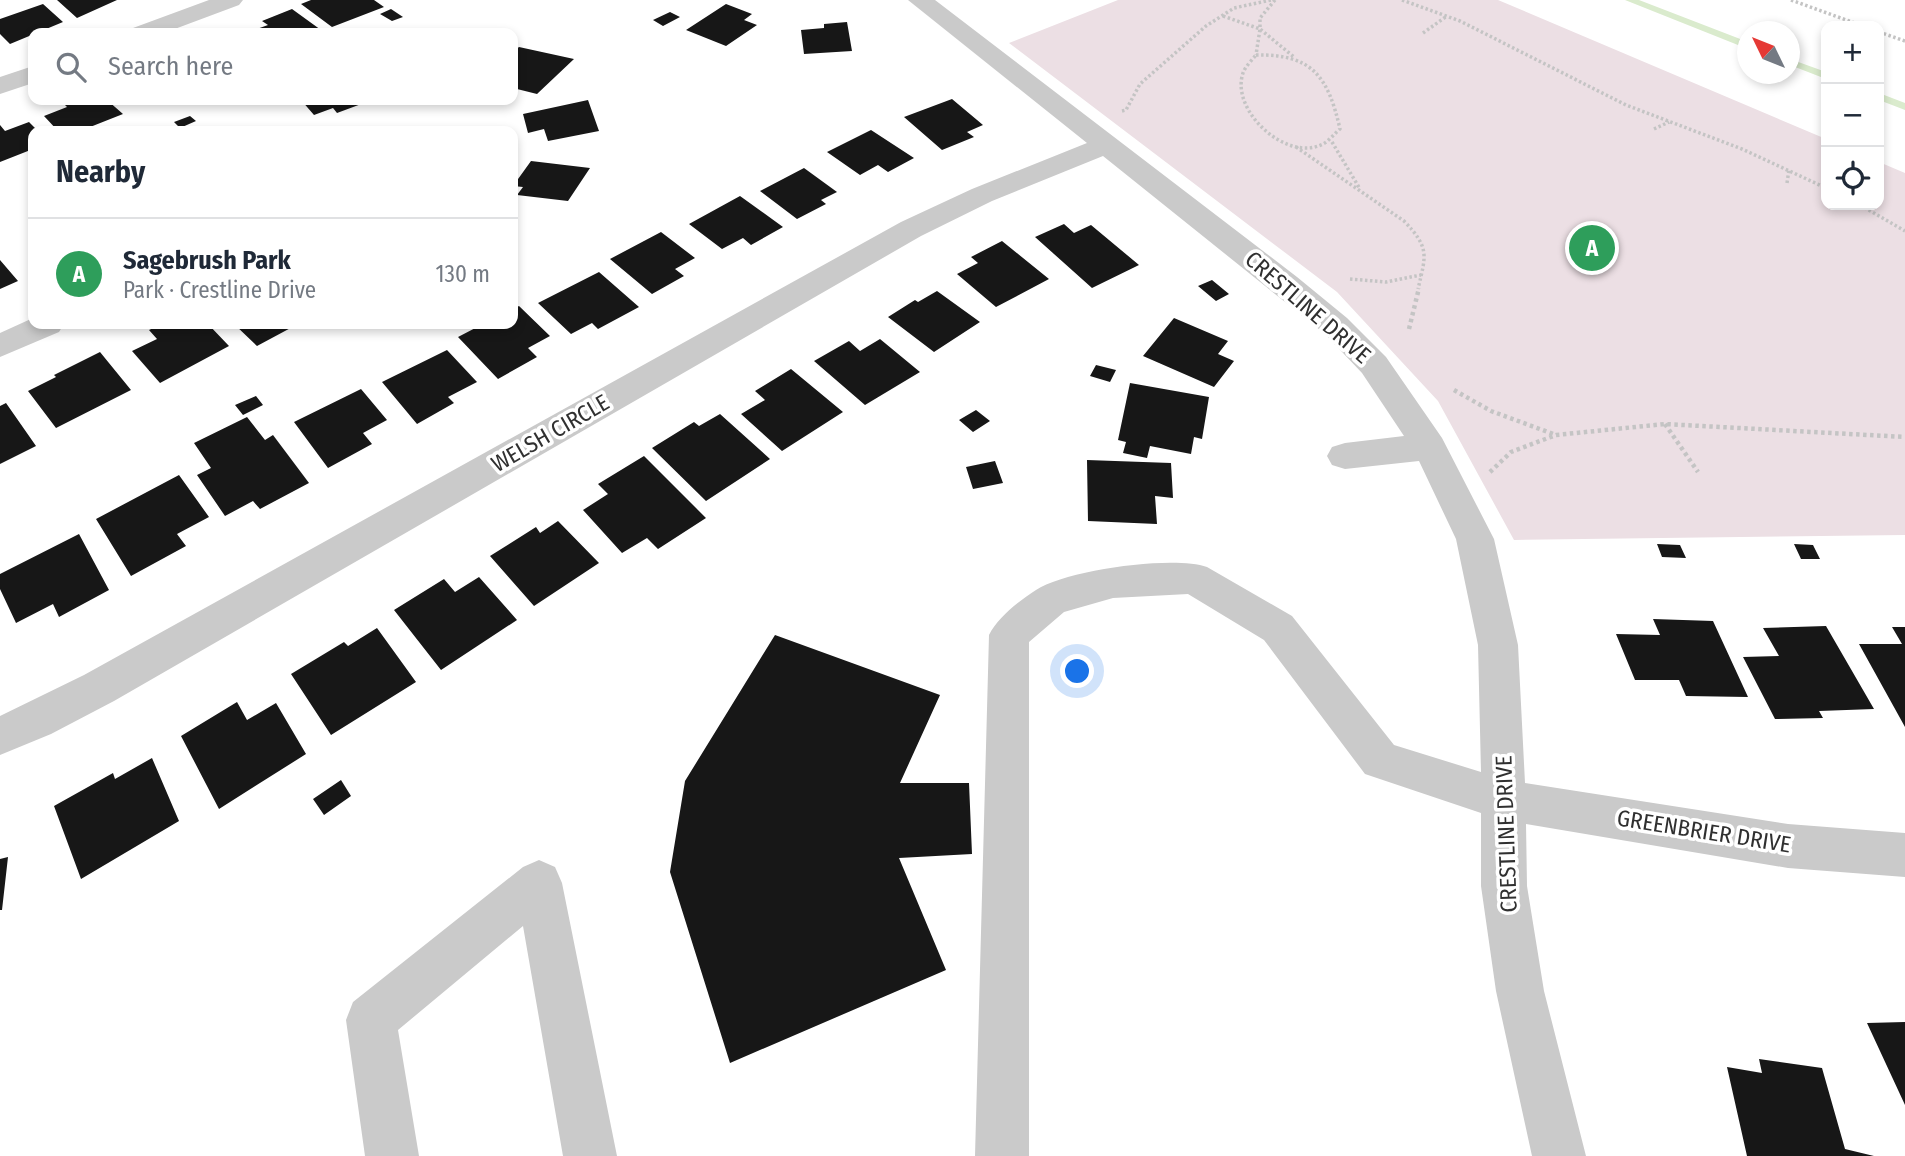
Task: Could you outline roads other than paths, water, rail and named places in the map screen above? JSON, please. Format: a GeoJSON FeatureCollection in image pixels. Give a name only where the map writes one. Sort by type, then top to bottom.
{"type":"FeatureCollection","features":[{"type":"Feature","properties":{"kind":"street"},"geometry":{"type":"LineString","coordinates":[[155,28],[231,0]]}},
{"type":"Feature","properties":{"kind":"street","name":"CRESTLINE DRIVE"},"geometry":{"type":"LineString","coordinates":[[920,0],[1286,284],[1336,326],[1374,365],[1430,447],[1475,539],[1498,645],[1504,886],[1520,992],[1559,1156]]}},
{"type":"Feature","properties":{"kind":"street"},"geometry":{"type":"LineString","coordinates":[[0,86],[28,76]]}},
{"type":"Feature","properties":{"kind":"street","name":"WELSH CIRCLE"},"geometry":{"type":"LineString","coordinates":[[0,736],[36,721],[99,688],[911,229],[970,200],[1106,145]]}},
{"type":"Feature","properties":{"kind":"street"},"geometry":{"type":"LineString","coordinates":[[0,346],[37,329]]}},
{"type":"Feature","properties":{"kind":"street"},"geometry":{"type":"LineString","coordinates":[[1345,456],[1430,447]]}},
{"type":"Feature","properties":{"kind":"street","name":"GREENBRIER DRIVE"},"geometry":{"type":"LineString","coordinates":[[1002,1156],[1009,635],[1051,600],[1113,582],[1193,578],[1278,628],[1380,760],[1503,800],[1788,846],[1905,855]]}},
{"type":"Feature","properties":{"kind":"street"},"geometry":{"type":"LineString","coordinates":[[392,1156],[371,1020],[539,883],[590,1156]]}},
{"type":"Feature","properties":{"kind":"waterway"},"geometry":{"type":"LineString","coordinates":[[1630,0],[1737,42]]}},
{"type":"Feature","properties":{"kind":"waterway"},"geometry":{"type":"LineString","coordinates":[[1800,66],[1821,74]]}},
{"type":"Feature","properties":{"kind":"waterway"},"geometry":{"type":"LineString","coordinates":[[1884,98],[1905,107]]}},
{"type":"Feature","properties":{"kind":"place","name":"Sagebrush Park"},"geometry":{"type":"Point","coordinates":[1592,248]}}]}
